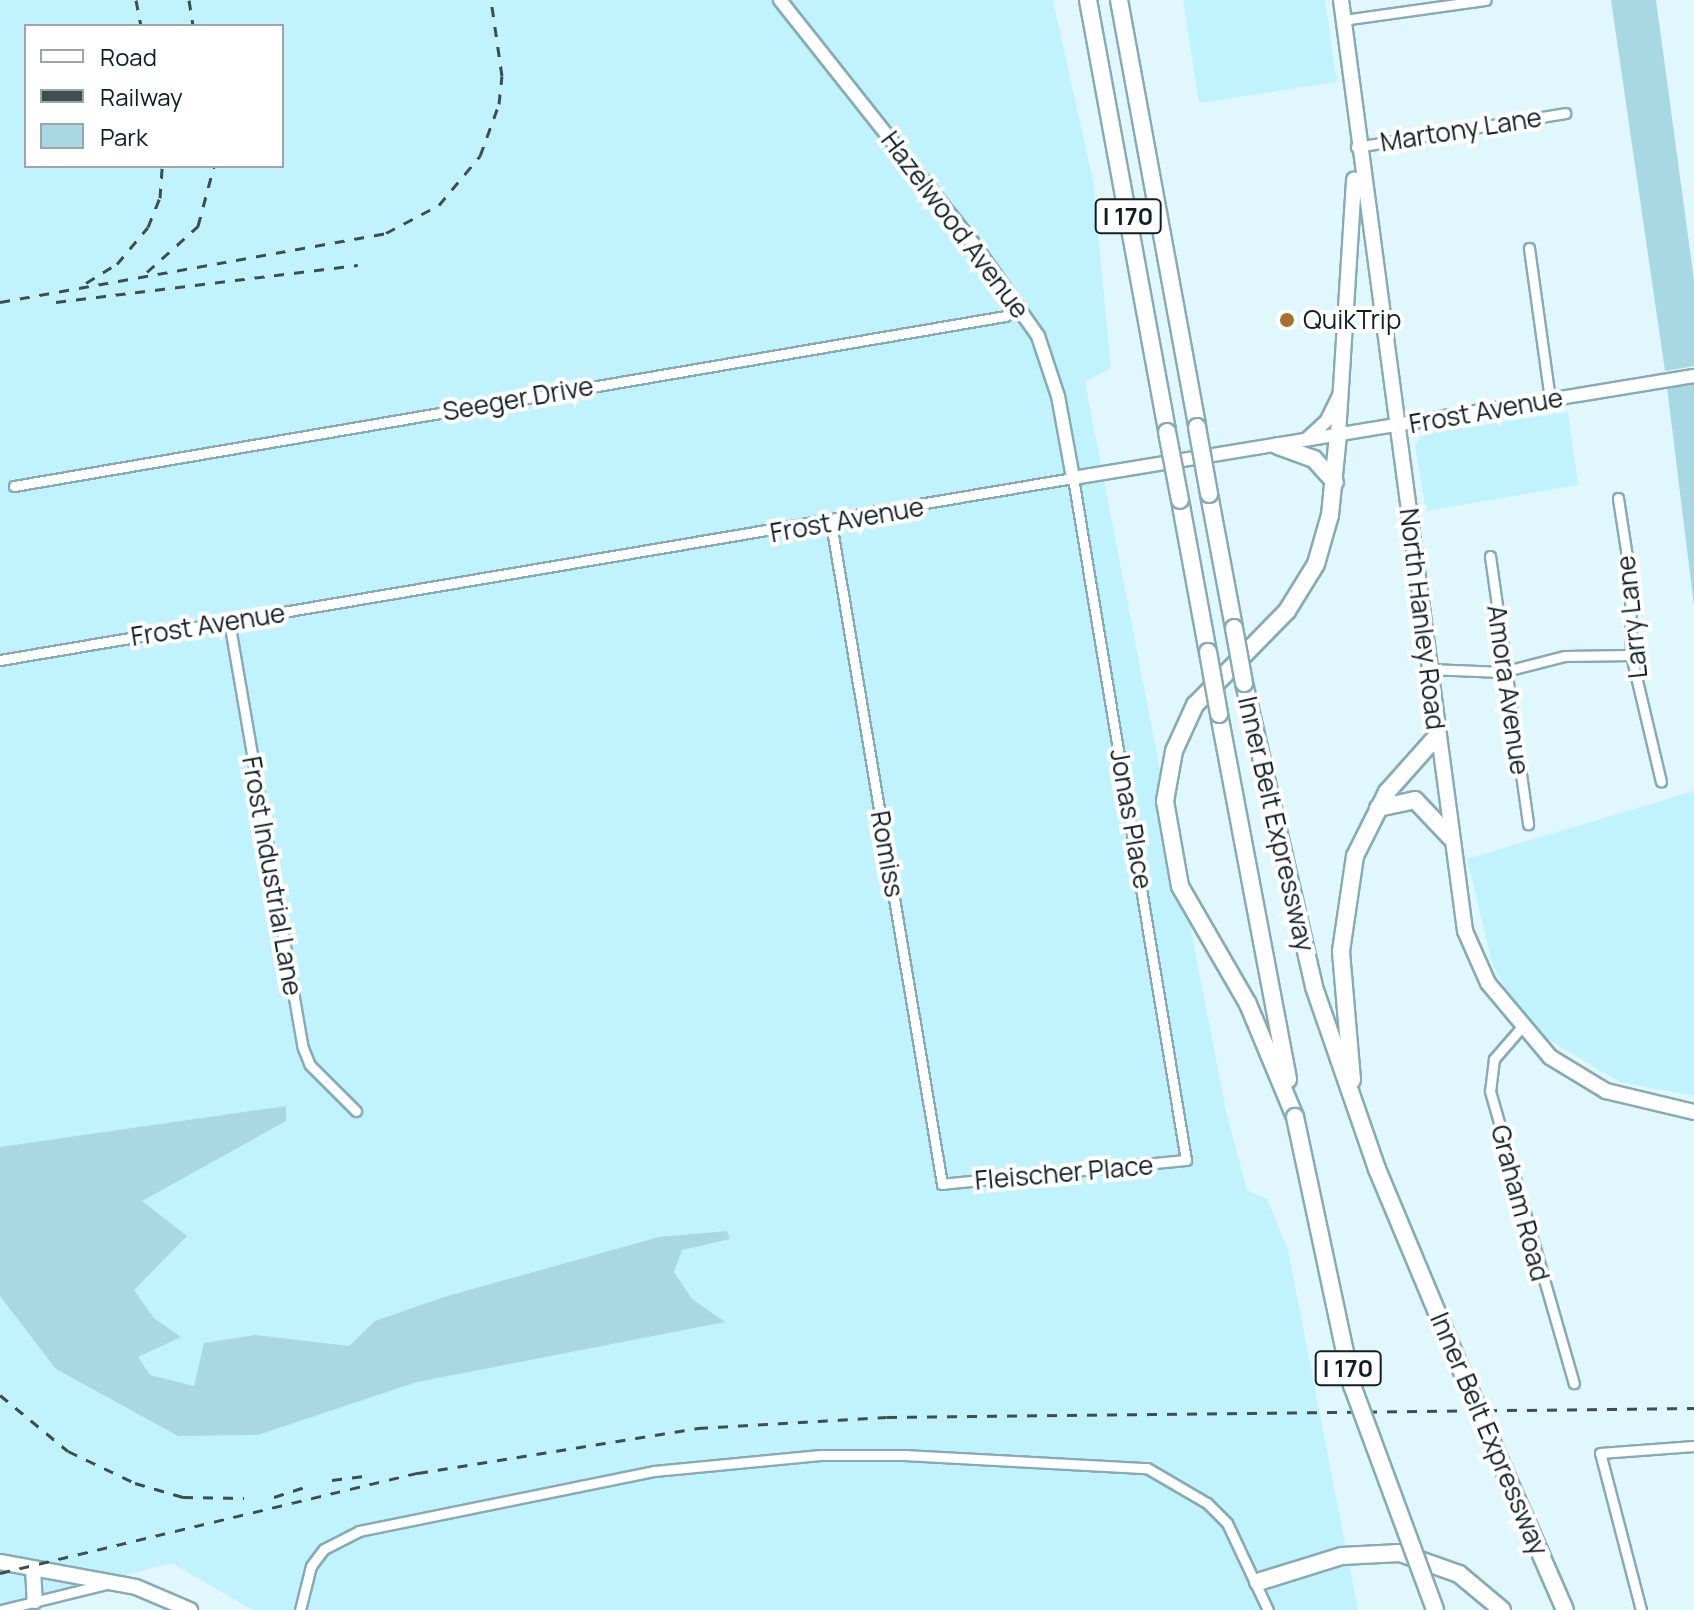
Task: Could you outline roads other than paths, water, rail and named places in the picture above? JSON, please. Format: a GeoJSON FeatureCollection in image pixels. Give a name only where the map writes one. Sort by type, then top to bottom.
{"type":"FeatureCollection","features":[{"type":"Feature","properties":{"kind":"highway","name":"Inner Belt Expressway"},"geometry":{"type":"LineString","coordinates":[[1088,0],[1295,1117],[1352,1385],[1435,1610]]}},
{"type":"Feature","properties":{"kind":"highway","name":"Inner Belt Expressway"},"geometry":{"type":"LineString","coordinates":[[1119,0],[1244,683],[1292,908],[1356,1113],[1565,1610]]}},
{"type":"Feature","properties":{"kind":"highway"},"geometry":{"type":"LineString","coordinates":[[1295,1117],[1248,1004],[1180,886],[1165,801],[1174,751],[1195,705],[1287,611],[1308,579],[1327,532],[1338,435]]}},
{"type":"Feature","properties":{"kind":"highway"},"geometry":{"type":"LineString","coordinates":[[1278,446],[1314,459],[1335,482]]}},
{"type":"Feature","properties":{"kind":"highway"},"geometry":{"type":"LineString","coordinates":[[1356,1113],[1341,951],[1355,856],[1377,809],[1436,737]]}},
{"type":"Feature","properties":{"kind":"highway"},"geometry":{"type":"LineString","coordinates":[[1377,809],[1415,800],[1451,838]]}},
{"type":"Feature","properties":{"kind":"highway"},"geometry":{"type":"LineString","coordinates":[[1258,1582],[1327,1559],[1400,1553],[1459,1574],[1502,1610]]}},
{"type":"Feature","properties":{"kind":"highway"},"geometry":{"type":"LineString","coordinates":[[1258,1582],[1389,1563],[1441,1576],[1489,1610]]}},
{"type":"Feature","properties":{"kind":"main road","name":"North Hanley Road"},"geometry":{"type":"LineString","coordinates":[[1341,0],[1356,147],[1465,931],[1488,983],[1520,1029],[1550,1057],[1606,1091],[1694,1112]]}},
{"type":"Feature","properties":{"kind":"main road"},"geometry":{"type":"LineString","coordinates":[[1338,435],[1356,147]]}},
{"type":"Feature","properties":{"kind":"main road"},"geometry":{"type":"LineString","coordinates":[[0,1562],[111,1583],[190,1610]]}},
{"type":"Feature","properties":{"kind":"main road"},"geometry":{"type":"LineString","coordinates":[[33,1568],[35,1601]]}},
{"type":"Feature","properties":{"kind":"street","name":"Hazelwood Avenue"},"geometry":{"type":"LineString","coordinates":[[780,0],[1019,306],[1049,363],[1073,478]]}},
{"type":"Feature","properties":{"kind":"street"},"geometry":{"type":"LineString","coordinates":[[1343,20],[1486,0]]}},
{"type":"Feature","properties":{"kind":"street","name":"Martony Lane"},"geometry":{"type":"LineString","coordinates":[[1356,147],[1565,113]]}},
{"type":"Feature","properties":{"kind":"street"},"geometry":{"type":"LineString","coordinates":[[1529,248],[1550,400]]}},
{"type":"Feature","properties":{"kind":"street","name":"Seeger Drive"},"geometry":{"type":"LineString","coordinates":[[14,486],[1005,316],[1019,306]]}},
{"type":"Feature","properties":{"kind":"street","name":"Frost Avenue"},"geometry":{"type":"LineString","coordinates":[[0,660],[1694,376]]}},
{"type":"Feature","properties":{"kind":"street"},"geometry":{"type":"LineString","coordinates":[[1302,441],[1327,420],[1342,390]]}},
{"type":"Feature","properties":{"kind":"street","name":"Jonas Place"},"geometry":{"type":"LineString","coordinates":[[1073,478],[1186,1160]]}},
{"type":"Feature","properties":{"kind":"street","name":"Larry Lane"},"geometry":{"type":"LineString","coordinates":[[1618,498],[1630,576],[1631,655],[1661,782]]}},
{"type":"Feature","properties":{"kind":"street","name":"Romiss"},"geometry":{"type":"LineString","coordinates":[[831,523],[942,1184]]}},
{"type":"Feature","properties":{"kind":"street","name":"Amora Avenue"},"geometry":{"type":"LineString","coordinates":[[1490,556],[1502,672],[1528,824]]}},
{"type":"Feature","properties":{"kind":"street","name":"Frost Industrial Lane"},"geometry":{"type":"LineString","coordinates":[[229,621],[303,1048],[310,1065],[356,1111]]}},
{"type":"Feature","properties":{"kind":"street"},"geometry":{"type":"LineString","coordinates":[[1427,669],[1502,672],[1565,656],[1631,655]]}},
{"type":"Feature","properties":{"kind":"street","name":"Graham Road"},"geometry":{"type":"LineString","coordinates":[[1520,1029],[1494,1059],[1490,1091],[1574,1383]]}},
{"type":"Feature","properties":{"kind":"street","name":"Fleischer Place"},"geometry":{"type":"LineString","coordinates":[[942,1184],[1186,1160]]}},
{"type":"Feature","properties":{"kind":"street"},"geometry":{"type":"LineString","coordinates":[[1641,1610],[1600,1453],[1694,1446]]}},
{"type":"Feature","properties":{"kind":"street"},"geometry":{"type":"LineString","coordinates":[[300,1610],[311,1566],[324,1549],[359,1531],[654,1471],[820,1455],[1081,1461],[1147,1468],[1207,1503],[1242,1545],[1268,1610]]}},
{"type":"Feature","properties":{"kind":"street"},"geometry":{"type":"LineString","coordinates":[[1,1610],[111,1583]]}},
{"type":"Feature","properties":{"kind":"railway"},"geometry":{"type":"LineString","coordinates":[[136,0],[141,24]]}},
{"type":"Feature","properties":{"kind":"railway"},"geometry":{"type":"LineString","coordinates":[[189,0],[193,24]]}},
{"type":"Feature","properties":{"kind":"railway"},"geometry":{"type":"LineString","coordinates":[[0,302],[386,233],[439,205],[480,156],[499,104],[502,76],[491,0]]}},
{"type":"Feature","properties":{"kind":"railway"},"geometry":{"type":"LineString","coordinates":[[86,283],[117,264],[148,227],[160,198],[162,168]]}},
{"type":"Feature","properties":{"kind":"railway"},"geometry":{"type":"LineString","coordinates":[[147,272],[198,226],[213,168]]}},
{"type":"Feature","properties":{"kind":"railway"},"geometry":{"type":"LineString","coordinates":[[56,302],[358,265]]}},
{"type":"Feature","properties":{"kind":"railway"},"geometry":{"type":"LineString","coordinates":[[0,1395],[68,1451],[135,1483],[183,1497],[244,1498]]}},
{"type":"Feature","properties":{"kind":"railway"},"geometry":{"type":"LineString","coordinates":[[0,1573],[418,1473],[698,1428],[887,1417],[1694,1408]]}},
{"type":"Feature","properties":{"kind":"railway"},"geometry":{"type":"LineString","coordinates":[[332,1480],[364,1476]]}},
{"type":"Feature","properties":{"kind":"railway"},"geometry":{"type":"LineString","coordinates":[[274,1497],[310,1485]]}},
{"type":"Feature","properties":{"kind":"place","name":"QuikTrip"},"geometry":{"type":"Point","coordinates":[1287,320]}}]}
